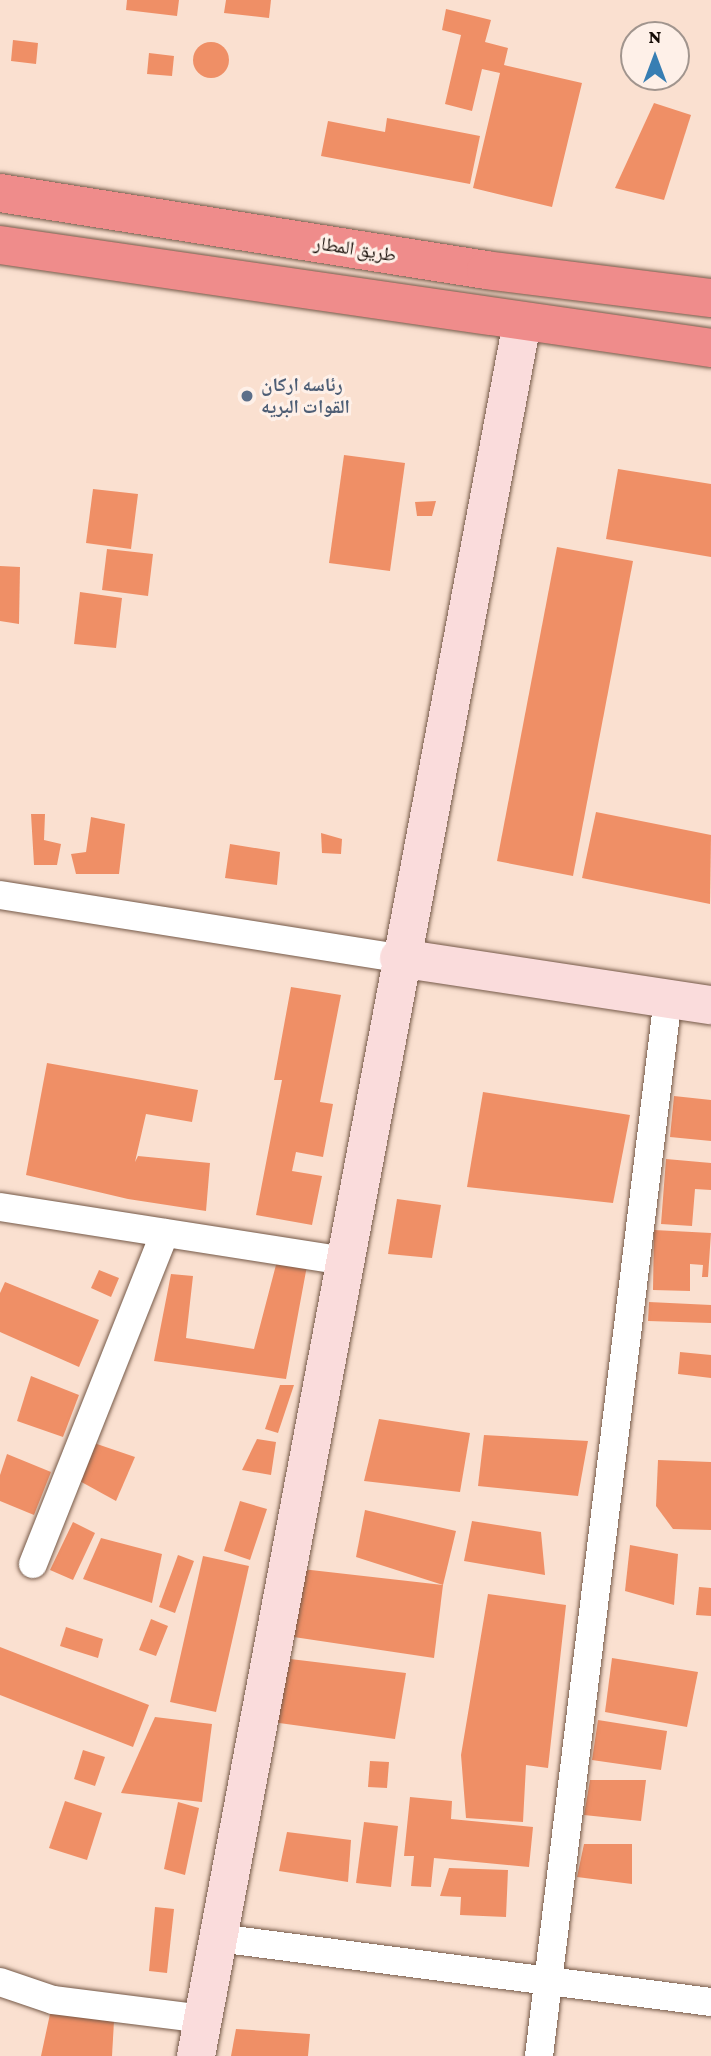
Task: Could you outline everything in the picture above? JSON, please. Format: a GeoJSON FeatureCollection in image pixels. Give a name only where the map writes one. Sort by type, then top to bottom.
{"type":"FeatureCollection","features":[{"type":"Feature","properties":{"kind":"highway","name":"طريق المطار"},"geometry":{"type":"LineString","coordinates":[[0,193],[486,270],[711,298]]}},
{"type":"Feature","properties":{"kind":"highway"},"geometry":{"type":"LineString","coordinates":[[0,245],[522,323],[711,348]]}},
{"type":"Feature","properties":{"kind":"street"},"geometry":{"type":"LineString","coordinates":[[197,2056],[400,958],[522,323]]}},
{"type":"Feature","properties":{"kind":"street"},"geometry":{"type":"LineString","coordinates":[[0,895],[711,1005]]}},
{"type":"Feature","properties":{"kind":"street"},"geometry":{"type":"LineString","coordinates":[[539,2056],[668,998]]}},
{"type":"Feature","properties":{"kind":"street"},"geometry":{"type":"LineString","coordinates":[[0,1207],[345,1261]]}},
{"type":"Feature","properties":{"kind":"street"},"geometry":{"type":"LineString","coordinates":[[33,1564],[165,1233]]}},
{"type":"Feature","properties":{"kind":"street"},"geometry":{"type":"LineString","coordinates":[[218,1938],[711,2002]]}},
{"type":"Feature","properties":{"kind":"street"},"geometry":{"type":"LineString","coordinates":[[0,1982],[53,2000],[203,2019]]}},
{"type":"Feature","properties":{"kind":"building"},"geometry":{"type":"Polygon","coordinates":[[[127,0],[179,0],[177,16],[126,10],[127,0]]]}},
{"type":"Feature","properties":{"kind":"building"},"geometry":{"type":"Polygon","coordinates":[[[226,0],[271,0],[269,18],[224,13],[226,0]]]}},
{"type":"Feature","properties":{"kind":"building"},"geometry":{"type":"Polygon","coordinates":[[[446,9],[491,20],[485,42],[508,48],[504,65],[582,83],[552,207],[473,188],[500,73],[482,69],[472,111],[445,104],[461,35],[442,30],[446,9]]]}},
{"type":"Feature","properties":{"kind":"building"},"geometry":{"type":"Polygon","coordinates":[[[13,40],[38,43],[36,64],[11,61],[13,40]]]}},
{"type":"Feature","properties":{"kind":"building"},"geometry":{"type":"Polygon","coordinates":[[[211,42],[224,47],[229,60],[224,73],[211,78],[198,73],[193,60],[198,47],[211,42]]]}},
{"type":"Feature","properties":{"kind":"building"},"geometry":{"type":"Polygon","coordinates":[[[149,53],[174,56],[172,76],[147,74],[149,53]]]}},
{"type":"Feature","properties":{"kind":"building"},"geometry":{"type":"Polygon","coordinates":[[[654,103],[691,115],[664,200],[615,188],[654,103]]]}},
{"type":"Feature","properties":{"kind":"building"},"geometry":{"type":"Polygon","coordinates":[[[387,118],[480,136],[470,184],[321,156],[328,121],[385,132],[387,118]]]}},
{"type":"Feature","properties":{"kind":"building"},"geometry":{"type":"Polygon","coordinates":[[[344,455],[405,463],[390,571],[329,563],[344,455]]]}},
{"type":"Feature","properties":{"kind":"building"},"geometry":{"type":"Polygon","coordinates":[[[618,469],[711,484],[711,557],[606,539],[618,469]]]}},
{"type":"Feature","properties":{"kind":"building"},"geometry":{"type":"Polygon","coordinates":[[[93,489],[138,494],[131,549],[86,543],[93,489]]]}},
{"type":"Feature","properties":{"kind":"building"},"geometry":{"type":"Polygon","coordinates":[[[436,501],[432,516],[417,516],[415,502],[436,501]]]}},
{"type":"Feature","properties":{"kind":"building"},"geometry":{"type":"Polygon","coordinates":[[[557,547],[633,561],[573,876],[497,861],[557,547]]]}},
{"type":"Feature","properties":{"kind":"building"},"geometry":{"type":"Polygon","coordinates":[[[107,549],[153,554],[148,596],[102,590],[107,549]]]}},
{"type":"Feature","properties":{"kind":"building"},"geometry":{"type":"Polygon","coordinates":[[[0,566],[20,567],[19,624],[0,621],[0,566]]]}},
{"type":"Feature","properties":{"kind":"building"},"geometry":{"type":"Polygon","coordinates":[[[80,592],[122,598],[116,648],[74,644],[80,592]]]}},
{"type":"Feature","properties":{"kind":"building"},"geometry":{"type":"Polygon","coordinates":[[[596,812],[711,835],[710,904],[582,878],[596,812]]]}},
{"type":"Feature","properties":{"kind":"building"},"geometry":{"type":"Polygon","coordinates":[[[31,814],[45,814],[44,840],[61,844],[57,865],[34,865],[31,814]]]}},
{"type":"Feature","properties":{"kind":"building"},"geometry":{"type":"Polygon","coordinates":[[[91,817],[125,824],[119,874],[76,874],[71,854],[86,852],[91,817]]]}},
{"type":"Feature","properties":{"kind":"building"},"geometry":{"type":"Polygon","coordinates":[[[321,833],[342,839],[341,854],[322,853],[321,833]]]}},
{"type":"Feature","properties":{"kind":"building"},"geometry":{"type":"Polygon","coordinates":[[[230,844],[280,852],[277,885],[225,878],[230,844]]]}},
{"type":"Feature","properties":{"kind":"building"},"geometry":{"type":"Polygon","coordinates":[[[291,987],[341,995],[320,1102],[333,1104],[323,1157],[296,1152],[292,1171],[322,1176],[312,1225],[256,1215],[282,1080],[274,1080],[291,987]]]}},
{"type":"Feature","properties":{"kind":"building"},"geometry":{"type":"Polygon","coordinates":[[[47,1063],[198,1090],[192,1122],[146,1114],[135,1162],[138,1156],[210,1163],[206,1211],[128,1199],[26,1175],[47,1063]]]}},
{"type":"Feature","properties":{"kind":"building"},"geometry":{"type":"Polygon","coordinates":[[[483,1092],[630,1115],[613,1203],[467,1187],[483,1092]]]}},
{"type":"Feature","properties":{"kind":"building"},"geometry":{"type":"Polygon","coordinates":[[[674,1096],[711,1100],[711,1141],[670,1137],[674,1096]]]}},
{"type":"Feature","properties":{"kind":"building"},"geometry":{"type":"Polygon","coordinates":[[[666,1159],[711,1163],[711,1190],[695,1189],[692,1226],[661,1224],[666,1159]]]}},
{"type":"Feature","properties":{"kind":"building"},"geometry":{"type":"Polygon","coordinates":[[[397,1199],[441,1205],[432,1258],[388,1254],[397,1199]]]}},
{"type":"Feature","properties":{"kind":"building"},"geometry":{"type":"Polygon","coordinates":[[[654,1230],[711,1233],[708,1277],[702,1277],[703,1265],[690,1264],[690,1291],[653,1290],[654,1230]]]}},
{"type":"Feature","properties":{"kind":"building"},"geometry":{"type":"Polygon","coordinates":[[[309,1255],[286,1379],[154,1361],[171,1274],[193,1276],[186,1338],[254,1349],[277,1261],[309,1255]]]}},
{"type":"Feature","properties":{"kind":"building"},"geometry":{"type":"Polygon","coordinates":[[[99,1270],[119,1278],[111,1297],[91,1288],[99,1270]]]}},
{"type":"Feature","properties":{"kind":"building"},"geometry":{"type":"Polygon","coordinates":[[[5,1282],[99,1320],[79,1367],[0,1332],[0,1293],[5,1282]]]}},
{"type":"Feature","properties":{"kind":"building"},"geometry":{"type":"Polygon","coordinates":[[[649,1302],[711,1305],[711,1323],[648,1321],[649,1302]]]}},
{"type":"Feature","properties":{"kind":"building"},"geometry":{"type":"Polygon","coordinates":[[[680,1352],[711,1355],[711,1378],[678,1374],[680,1352]]]}},
{"type":"Feature","properties":{"kind":"building"},"geometry":{"type":"Polygon","coordinates":[[[31,1376],[79,1395],[63,1437],[17,1421],[31,1376]]]}},
{"type":"Feature","properties":{"kind":"building"},"geometry":{"type":"Polygon","coordinates":[[[280,1385],[294,1385],[278,1433],[265,1429],[280,1385]]]}},
{"type":"Feature","properties":{"kind":"building"},"geometry":{"type":"Polygon","coordinates":[[[379,1419],[470,1433],[460,1492],[364,1481],[379,1419]]]}},
{"type":"Feature","properties":{"kind":"building"},"geometry":{"type":"Polygon","coordinates":[[[484,1435],[588,1441],[578,1496],[478,1486],[484,1435]]]}},
{"type":"Feature","properties":{"kind":"building"},"geometry":{"type":"Polygon","coordinates":[[[257,1439],[276,1442],[271,1475],[242,1470],[257,1439]]]}},
{"type":"Feature","properties":{"kind":"building"},"geometry":{"type":"Polygon","coordinates":[[[94,1443],[135,1457],[116,1501],[76,1479],[94,1443]]]}},
{"type":"Feature","properties":{"kind":"building"},"geometry":{"type":"Polygon","coordinates":[[[7,1454],[51,1472],[34,1515],[0,1501],[0,1475],[7,1454]]]}},
{"type":"Feature","properties":{"kind":"building"},"geometry":{"type":"Polygon","coordinates":[[[658,1460],[711,1462],[711,1530],[673,1529],[656,1506],[658,1460]]]}},
{"type":"Feature","properties":{"kind":"building"},"geometry":{"type":"Polygon","coordinates":[[[240,1501],[267,1509],[250,1560],[224,1551],[240,1501]]]}},
{"type":"Feature","properties":{"kind":"building"},"geometry":{"type":"Polygon","coordinates":[[[365,1510],[456,1531],[443,1585],[356,1557],[365,1510]]]}},
{"type":"Feature","properties":{"kind":"building"},"geometry":{"type":"Polygon","coordinates":[[[472,1521],[541,1532],[545,1575],[464,1561],[472,1521]]]}},
{"type":"Feature","properties":{"kind":"building"},"geometry":{"type":"Polygon","coordinates":[[[73,1522],[95,1533],[73,1580],[50,1570],[73,1522]]]}},
{"type":"Feature","properties":{"kind":"building"},"geometry":{"type":"Polygon","coordinates":[[[101,1538],[162,1554],[152,1603],[83,1579],[101,1538]]]}},
{"type":"Feature","properties":{"kind":"building"},"geometry":{"type":"Polygon","coordinates":[[[630,1545],[678,1554],[674,1605],[625,1591],[630,1545]]]}},
{"type":"Feature","properties":{"kind":"building"},"geometry":{"type":"Polygon","coordinates":[[[178,1555],[194,1561],[175,1613],[159,1607],[178,1555]]]}},
{"type":"Feature","properties":{"kind":"building"},"geometry":{"type":"Polygon","coordinates":[[[203,1556],[249,1566],[216,1712],[170,1702],[203,1556]]]}},
{"type":"Feature","properties":{"kind":"building"},"geometry":{"type":"Polygon","coordinates":[[[302,1569],[443,1585],[434,1658],[287,1636],[302,1569]]]}},
{"type":"Feature","properties":{"kind":"building"},"geometry":{"type":"Polygon","coordinates":[[[699,1587],[711,1588],[711,1616],[696,1615],[699,1587]]]}},
{"type":"Feature","properties":{"kind":"building"},"geometry":{"type":"Polygon","coordinates":[[[488,1594],[566,1605],[548,1768],[526,1765],[523,1822],[466,1818],[461,1755],[488,1594]]]}},
{"type":"Feature","properties":{"kind":"building"},"geometry":{"type":"Polygon","coordinates":[[[151,1619],[168,1626],[156,1656],[139,1650],[151,1619]]]}},
{"type":"Feature","properties":{"kind":"building"},"geometry":{"type":"Polygon","coordinates":[[[66,1627],[103,1639],[98,1658],[60,1646],[66,1627]]]}},
{"type":"Feature","properties":{"kind":"building"},"geometry":{"type":"Polygon","coordinates":[[[0,1647],[149,1705],[133,1747],[0,1695],[0,1647]]]}},
{"type":"Feature","properties":{"kind":"building"},"geometry":{"type":"Polygon","coordinates":[[[282,1658],[406,1673],[395,1739],[272,1722],[282,1658]]]}},
{"type":"Feature","properties":{"kind":"building"},"geometry":{"type":"Polygon","coordinates":[[[612,1658],[698,1672],[687,1727],[605,1712],[612,1658]]]}},
{"type":"Feature","properties":{"kind":"building"},"geometry":{"type":"Polygon","coordinates":[[[155,1717],[212,1724],[202,1802],[121,1793],[155,1717]]]}},
{"type":"Feature","properties":{"kind":"building"},"geometry":{"type":"Polygon","coordinates":[[[598,1720],[667,1731],[661,1770],[592,1760],[598,1720]]]}},
{"type":"Feature","properties":{"kind":"building"},"geometry":{"type":"Polygon","coordinates":[[[83,1750],[105,1757],[95,1786],[74,1779],[83,1750]]]}},
{"type":"Feature","properties":{"kind":"building"},"geometry":{"type":"Polygon","coordinates":[[[370,1761],[389,1762],[387,1788],[368,1787],[370,1761]]]}},
{"type":"Feature","properties":{"kind":"building"},"geometry":{"type":"Polygon","coordinates":[[[590,1780],[646,1780],[641,1821],[584,1815],[590,1780]]]}},
{"type":"Feature","properties":{"kind":"building"},"geometry":{"type":"Polygon","coordinates":[[[410,1797],[452,1801],[451,1819],[533,1827],[529,1867],[434,1858],[431,1887],[411,1886],[414,1856],[404,1856],[410,1797]]]}},
{"type":"Feature","properties":{"kind":"building"},"geometry":{"type":"Polygon","coordinates":[[[65,1801],[102,1813],[87,1860],[49,1848],[65,1801]]]}},
{"type":"Feature","properties":{"kind":"building"},"geometry":{"type":"Polygon","coordinates":[[[178,1802],[199,1808],[185,1875],[164,1869],[178,1802]]]}},
{"type":"Feature","properties":{"kind":"building"},"geometry":{"type":"Polygon","coordinates":[[[364,1822],[398,1826],[391,1887],[356,1883],[364,1822]]]}},
{"type":"Feature","properties":{"kind":"building"},"geometry":{"type":"Polygon","coordinates":[[[287,1832],[351,1840],[348,1882],[279,1871],[287,1832]]]}},
{"type":"Feature","properties":{"kind":"building"},"geometry":{"type":"Polygon","coordinates":[[[584,1844],[632,1844],[632,1884],[577,1877],[584,1844]]]}},
{"type":"Feature","properties":{"kind":"building"},"geometry":{"type":"Polygon","coordinates":[[[449,1868],[508,1870],[506,1917],[460,1915],[461,1897],[440,1896],[449,1868]]]}},
{"type":"Feature","properties":{"kind":"building"},"geometry":{"type":"Polygon","coordinates":[[[155,1907],[174,1909],[167,1973],[149,1971],[155,1907]]]}},
{"type":"Feature","properties":{"kind":"building"},"geometry":{"type":"Polygon","coordinates":[[[53,2000],[114,2021],[112,2056],[41,2056],[53,2000]]]}},
{"type":"Feature","properties":{"kind":"building"},"geometry":{"type":"Polygon","coordinates":[[[236,2029],[310,2034],[308,2056],[231,2056],[236,2029]]]}},
{"type":"Feature","properties":{"kind":"place","name":"رئاسه اركان القوات البريه"},"geometry":{"type":"Point","coordinates":[247,396]}}]}
